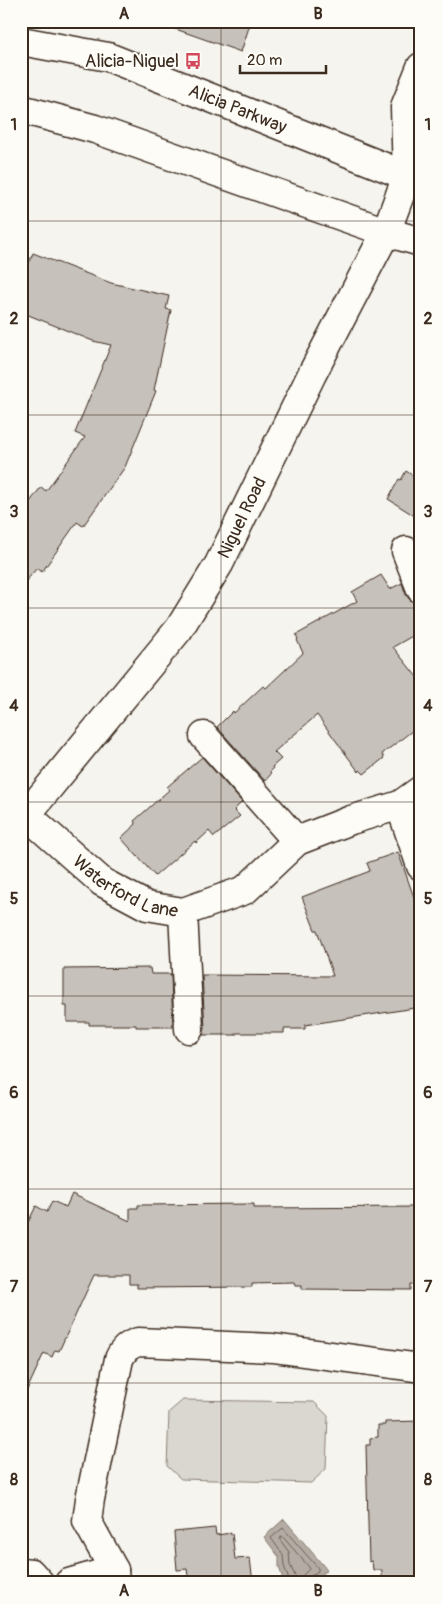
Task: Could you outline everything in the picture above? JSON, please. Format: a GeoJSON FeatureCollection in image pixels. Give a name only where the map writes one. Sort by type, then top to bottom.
{"type":"FeatureCollection","features":[{"type":"Feature","properties":{"kind":"main road","name":"Alicia Parkway"},"geometry":{"type":"LineString","coordinates":[[21,41],[108,57],[416,174]]}},
{"type":"Feature","properties":{"kind":"main road","name":"Niguel Road"},"geometry":{"type":"LineString","coordinates":[[23,816],[179,629],[219,564],[312,374],[416,174],[405,107],[421,67]]}},
{"type":"Feature","properties":{"kind":"main road"},"geometry":{"type":"LineString","coordinates":[[21,108],[96,130],[386,232],[421,242]]}},
{"type":"Feature","properties":{"kind":"main road"},"geometry":{"type":"LineString","coordinates":[[406,551],[421,589]]}},
{"type":"Feature","properties":{"kind":"main road"},"geometry":{"type":"LineString","coordinates":[[204,736],[297,841]]}},
{"type":"Feature","properties":{"kind":"main road"},"geometry":{"type":"LineString","coordinates":[[410,798],[421,866]]}},
{"type":"Feature","properties":{"kind":"main road","name":"Waterford Lane"},"geometry":{"type":"LineString","coordinates":[[23,816],[102,882],[147,906],[183,912],[245,890],[297,841],[410,798]]}},
{"type":"Feature","properties":{"kind":"main road"},"geometry":{"type":"LineString","coordinates":[[183,912],[189,1029]]}},
{"type":"Feature","properties":{"kind":"main road"},"geometry":{"type":"LineString","coordinates":[[69,1583],[114,1576],[87,1521],[119,1359],[122,1352],[130,1344],[138,1342],[272,1348],[421,1368]]}},
{"type":"Feature","properties":{"kind":"main road"},"geometry":{"type":"LineString","coordinates":[[21,1572],[31,1573],[40,1583]]}},
{"type":"Feature","properties":{"kind":"shaded area"},"geometry":{"type":"Polygon","coordinates":[[[183,1400],[314,1402],[328,1416],[326,1469],[311,1483],[181,1479],[167,1466],[169,1412],[183,1400]]]}},
{"type":"Feature","properties":{"kind":"water"},"geometry":{"type":"Polygon","coordinates":[[[284,1519],[327,1570],[312,1580],[287,1583],[283,1579],[279,1567],[279,1557],[264,1537],[284,1519]]]}},
{"type":"Feature","properties":{"kind":"building"},"geometry":{"type":"Polygon","coordinates":[[[164,21],[251,21],[241,52],[164,25],[164,21]]]}},
{"type":"Feature","properties":{"kind":"building"},"geometry":{"type":"Polygon","coordinates":[[[33,253],[111,283],[169,296],[166,309],[171,310],[154,390],[156,391],[125,467],[83,526],[77,522],[42,572],[37,568],[21,587],[21,514],[41,487],[46,491],[85,437],[75,433],[111,345],[93,341],[21,312],[21,262],[28,265],[33,253]]]}},
{"type":"Feature","properties":{"kind":"building"},"geometry":{"type":"Polygon","coordinates":[[[406,471],[421,481],[421,520],[388,499],[399,479],[401,480],[406,471]]]}},
{"type":"Feature","properties":{"kind":"building"},"geometry":{"type":"Polygon","coordinates":[[[381,575],[390,589],[402,583],[406,595],[411,601],[421,604],[421,631],[393,647],[421,682],[421,724],[382,754],[384,758],[364,774],[360,770],[359,772],[317,715],[274,752],[281,759],[272,767],[271,774],[265,781],[217,727],[263,686],[266,688],[303,653],[296,635],[357,601],[352,592],[381,575]]]}},
{"type":"Feature","properties":{"kind":"building"},"geometry":{"type":"Polygon","coordinates":[[[202,757],[242,802],[234,810],[240,816],[214,837],[209,831],[155,876],[121,838],[136,824],[134,821],[169,790],[167,787],[202,757]]]}},
{"type":"Feature","properties":{"kind":"building"},"geometry":{"type":"Polygon","coordinates":[[[398,852],[421,917],[421,1007],[305,1025],[305,1029],[284,1029],[284,1033],[203,1035],[205,1028],[202,975],[333,976],[317,930],[315,930],[302,897],[370,871],[367,863],[398,852]]]}},
{"type":"Feature","properties":{"kind":"building"},"geometry":{"type":"Polygon","coordinates":[[[150,968],[151,974],[171,974],[173,1027],[89,1025],[89,1022],[67,1022],[67,1006],[64,1006],[64,969],[150,968]]]}},
{"type":"Feature","properties":{"kind":"building"},"geometry":{"type":"Polygon","coordinates":[[[72,1194],[130,1221],[130,1208],[138,1208],[138,1205],[254,1204],[254,1208],[421,1207],[421,1285],[411,1285],[411,1290],[302,1289],[302,1285],[295,1285],[294,1282],[252,1283],[252,1287],[137,1288],[137,1284],[129,1284],[129,1275],[94,1275],[59,1351],[55,1350],[52,1357],[44,1353],[21,1403],[21,1237],[36,1206],[47,1212],[52,1201],[66,1207],[72,1194]]]}},
{"type":"Feature","properties":{"kind":"building"},"geometry":{"type":"Polygon","coordinates":[[[421,1421],[421,1579],[382,1580],[382,1570],[373,1570],[372,1561],[369,1562],[366,1445],[370,1445],[370,1438],[378,1437],[378,1425],[385,1425],[385,1422],[421,1421]]]}},
{"type":"Feature","properties":{"kind":"building"},"geometry":{"type":"Polygon","coordinates":[[[215,1528],[216,1535],[232,1533],[235,1559],[250,1558],[253,1583],[189,1583],[187,1569],[177,1570],[174,1532],[215,1528]]]}},
{"type":"Feature","properties":{"kind":"place","name":"Alicia-Niguel"},"geometry":{"type":"Point","coordinates":[193,61]}}]}
